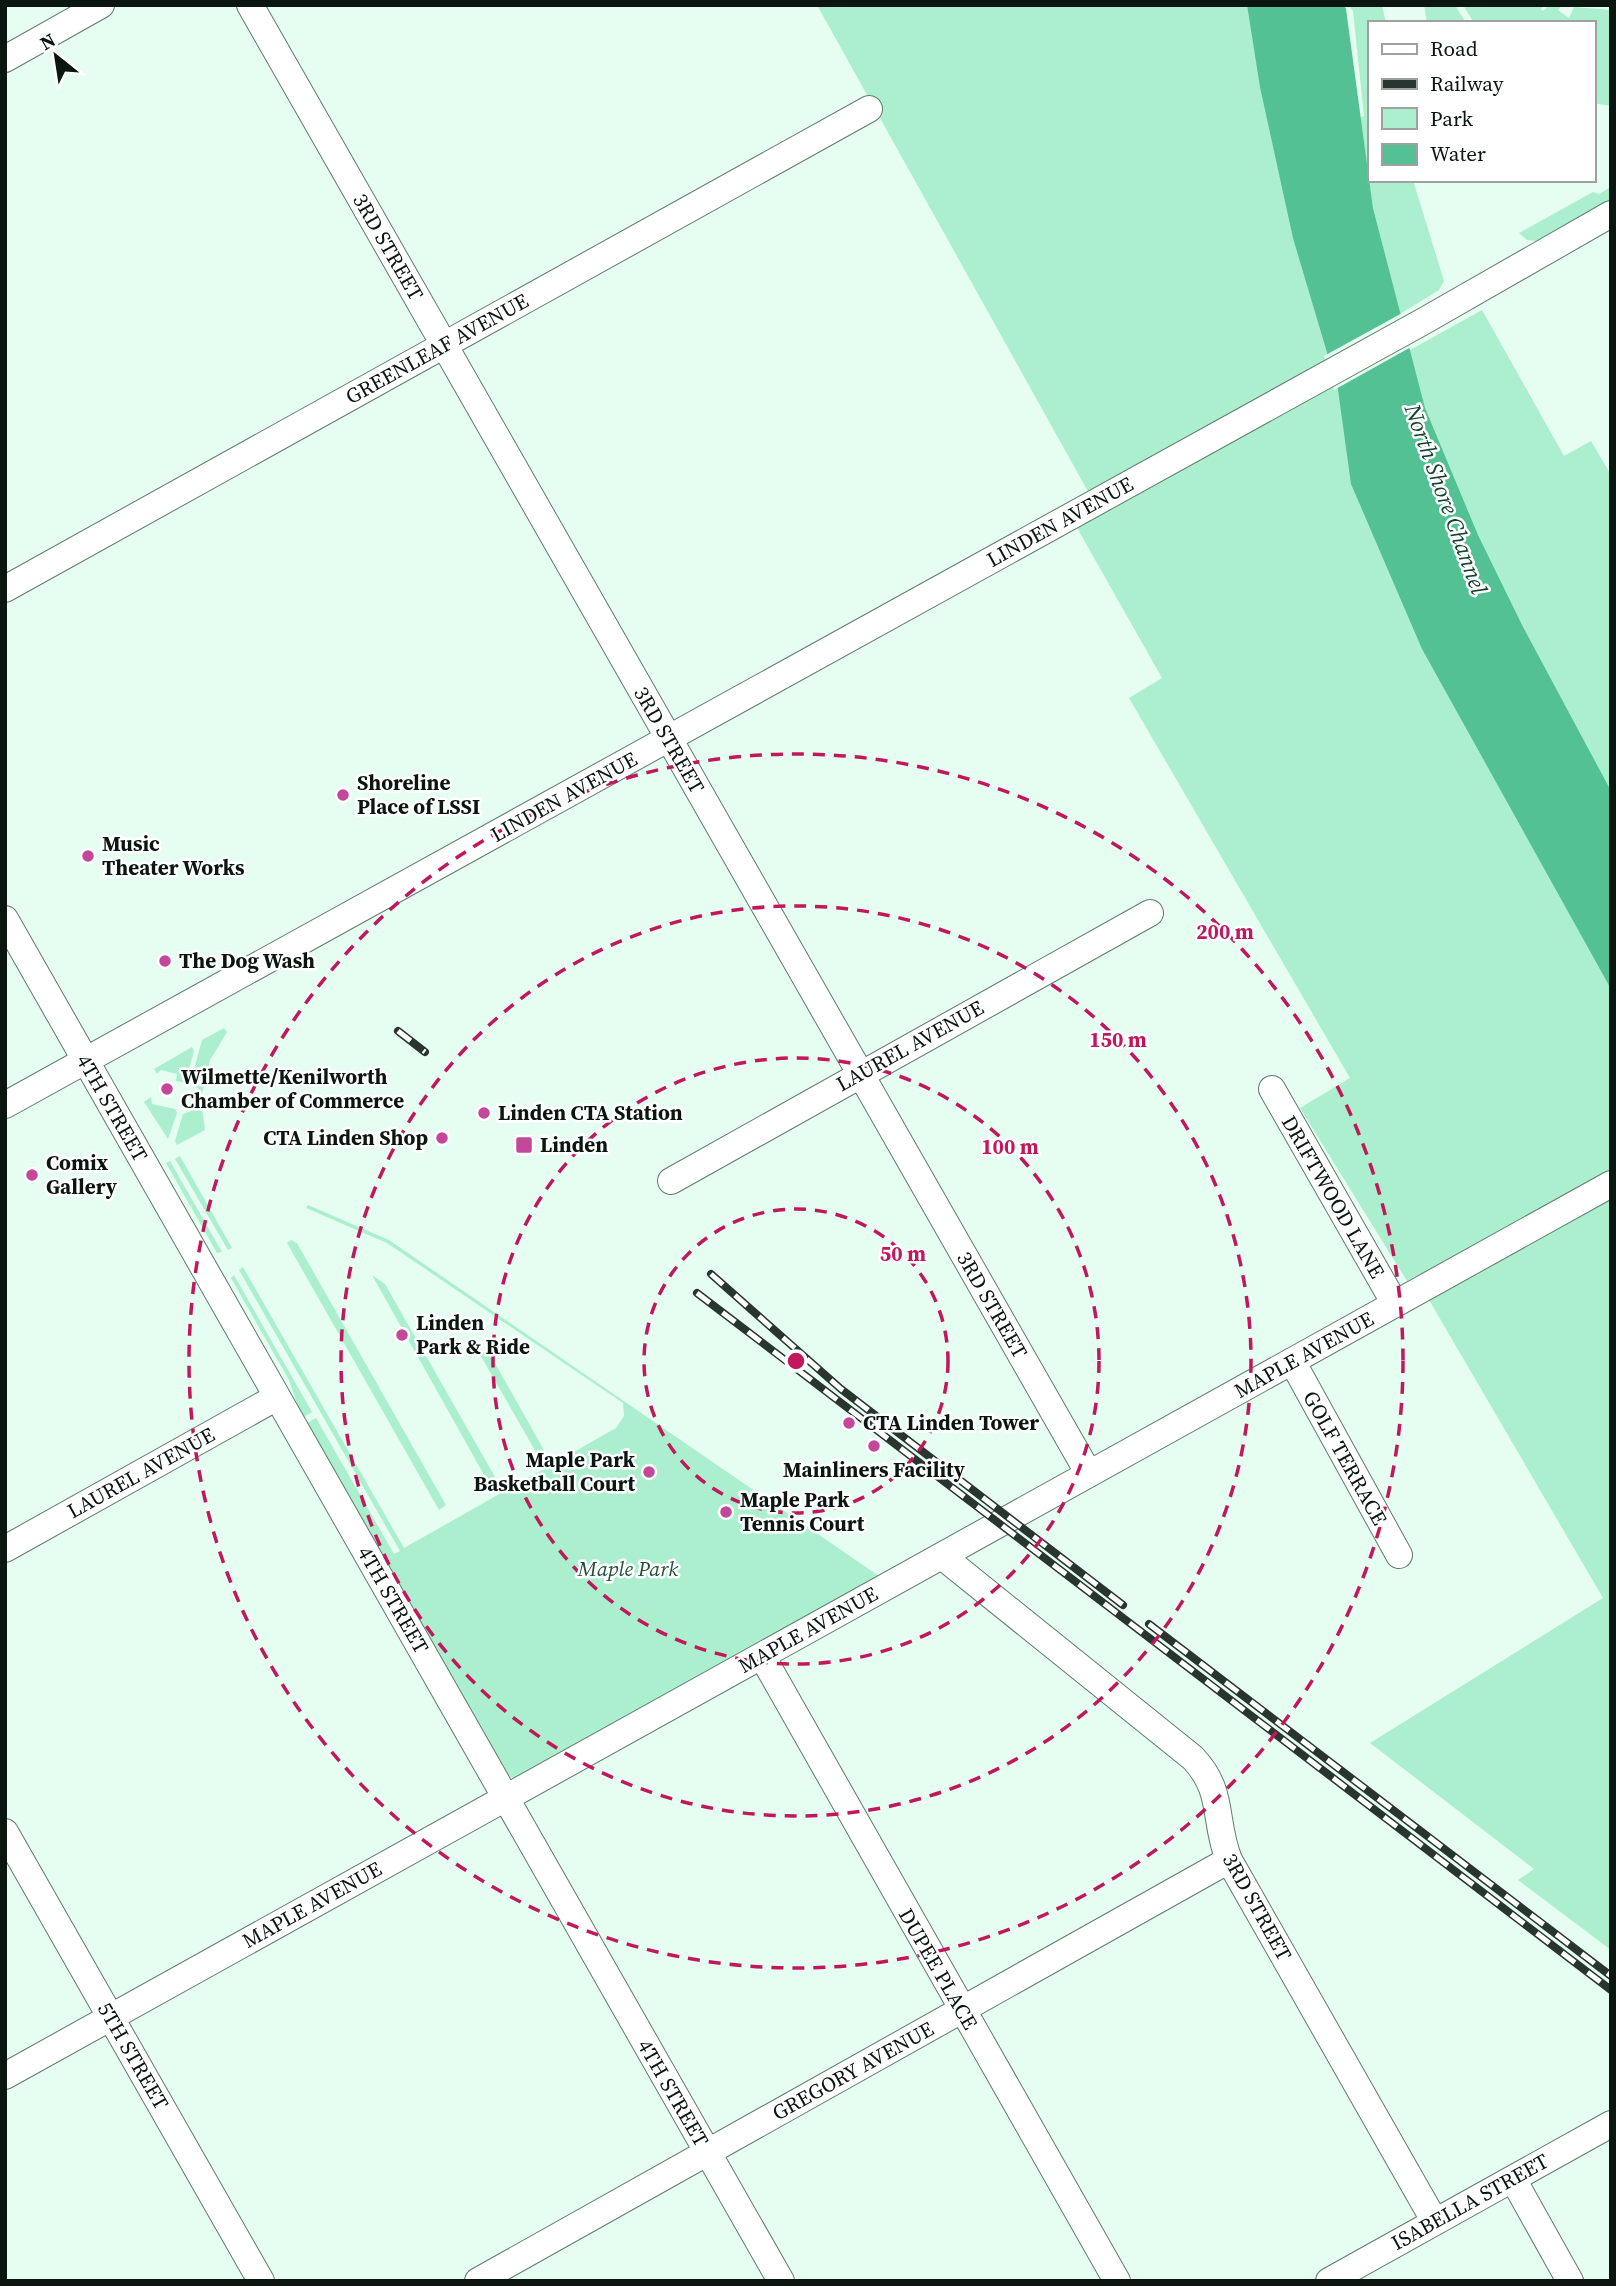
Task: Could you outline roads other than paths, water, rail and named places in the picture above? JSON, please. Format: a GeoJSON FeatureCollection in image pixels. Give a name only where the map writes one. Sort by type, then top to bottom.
{"type":"FeatureCollection","features":[{"type":"Feature","properties":{"kind":"street"},"geometry":{"type":"LineString","coordinates":[[5,59],[101,5]]}},
{"type":"Feature","properties":{"kind":"street","name":"3RD STREET"},"geometry":{"type":"LineString","coordinates":[[250,5],[1088,1474]]}},
{"type":"Feature","properties":{"kind":"street","name":"GREENLEAF AVENUE"},"geometry":{"type":"LineString","coordinates":[[5,589],[869,109]]}},
{"type":"Feature","properties":{"kind":"street","name":"LINDEN AVENUE"},"geometry":{"type":"LineString","coordinates":[[5,1105],[1424,321],[1611,214]]}},
{"type":"Feature","properties":{"kind":"street","name":"LAUREL AVENUE"},"geometry":{"type":"LineString","coordinates":[[671,1181],[1150,913]]}},
{"type":"Feature","properties":{"kind":"street","name":"4TH STREET"},"geometry":{"type":"LineString","coordinates":[[5,919],[781,2281]]}},
{"type":"Feature","properties":{"kind":"street","name":"DRIFTWOOD LANE"},"geometry":{"type":"LineString","coordinates":[[1272,1089],[1395,1304]]}},
{"type":"Feature","properties":{"kind":"street","name":"MAPLE AVENUE"},"geometry":{"type":"LineString","coordinates":[[5,2076],[1611,1184]]}},
{"type":"Feature","properties":{"kind":"street","name":"GOLF TERRACE"},"geometry":{"type":"LineString","coordinates":[[1292,1361],[1399,1555]]}},
{"type":"Feature","properties":{"kind":"street","name":"LAUREL AVENUE"},"geometry":{"type":"LineString","coordinates":[[5,1549],[277,1397]]}},
{"type":"Feature","properties":{"kind":"street","name":"3RD STREET"},"geometry":{"type":"LineString","coordinates":[[942,1556],[1200,1765],[1216,1795],[1220,1838],[1229,1860],[1435,2222]]}},
{"type":"Feature","properties":{"kind":"street","name":"DUPEE PLACE"},"geometry":{"type":"LineString","coordinates":[[762,1656],[1117,2281]]}},
{"type":"Feature","properties":{"kind":"street","name":"5TH STREET"},"geometry":{"type":"LineString","coordinates":[[5,1832],[261,2281]]}},
{"type":"Feature","properties":{"kind":"street","name":"GREGORY AVENUE"},"geometry":{"type":"LineString","coordinates":[[478,2281],[1229,1860]]}},
{"type":"Feature","properties":{"kind":"street","name":"ISABELLA STREET"},"geometry":{"type":"LineString","coordinates":[[1329,2281],[1611,2124]]}},
{"type":"Feature","properties":{"kind":"street"},"geometry":{"type":"LineString","coordinates":[[1513,2179],[1570,2281]]}},
{"type":"Feature","properties":{"kind":"water","name":"North Shore Channel"},"geometry":{"type":"Polygon","coordinates":[[[1247,5],[1344,5],[1373,208],[1425,408],[1478,535],[1523,627],[1611,791],[1611,989],[1422,649],[1351,484],[1338,390],[1293,238],[1260,87],[1247,5]]]}},
{"type":"Feature","properties":{"kind":"railway"},"geometry":{"type":"LineString","coordinates":[[398,1031],[425,1052]]}},
{"type":"Feature","properties":{"kind":"railway"},"geometry":{"type":"LineString","coordinates":[[711,1274],[841,1389],[1123,1605]]}},
{"type":"Feature","properties":{"kind":"railway"},"geometry":{"type":"LineString","coordinates":[[697,1293],[1611,1990]]}},
{"type":"Feature","properties":{"kind":"railway"},"geometry":{"type":"LineString","coordinates":[[1149,1624],[1611,1976]]}},
{"type":"Feature","properties":{"kind":"place","name":"Shoreline Place of LSSI"},"geometry":{"type":"Point","coordinates":[343,795]}},
{"type":"Feature","properties":{"kind":"place","name":"Music Theater Works"},"geometry":{"type":"Point","coordinates":[88,856]}},
{"type":"Feature","properties":{"kind":"place","name":"The Dog Wash"},"geometry":{"type":"Point","coordinates":[165,961]}},
{"type":"Feature","properties":{"kind":"place","name":"Wilmette/Kenilworth Chamber of Commerce"},"geometry":{"type":"Point","coordinates":[167,1089]}},
{"type":"Feature","properties":{"kind":"place","name":"Linden CTA Station"},"geometry":{"type":"Point","coordinates":[484,1113]}},
{"type":"Feature","properties":{"kind":"place","name":"CTA Linden Shop"},"geometry":{"type":"Point","coordinates":[442,1138]}},
{"type":"Feature","properties":{"kind":"place","name":"Linden"},"geometry":{"type":"Point","coordinates":[524,1145]}},
{"type":"Feature","properties":{"kind":"place","name":"Comix Gallery"},"geometry":{"type":"Point","coordinates":[32,1175]}},
{"type":"Feature","properties":{"kind":"place","name":"Linden Park & Ride"},"geometry":{"type":"Point","coordinates":[402,1335]}},
{"type":"Feature","properties":{"kind":"place","name":"CTA Linden Tower"},"geometry":{"type":"Point","coordinates":[849,1423]}},
{"type":"Feature","properties":{"kind":"place","name":"Mainliners Facility"},"geometry":{"type":"Point","coordinates":[874,1446]}},
{"type":"Feature","properties":{"kind":"place","name":"Maple Park Basketball Court"},"geometry":{"type":"Point","coordinates":[649,1472]}},
{"type":"Feature","properties":{"kind":"place","name":"Maple Park Tennis Court"},"geometry":{"type":"Point","coordinates":[726,1512]}},
{"type":"Feature","properties":{"kind":"park label","name":"Maple Park"},"geometry":{"type":"Point","coordinates":[628,1569]}}]}
